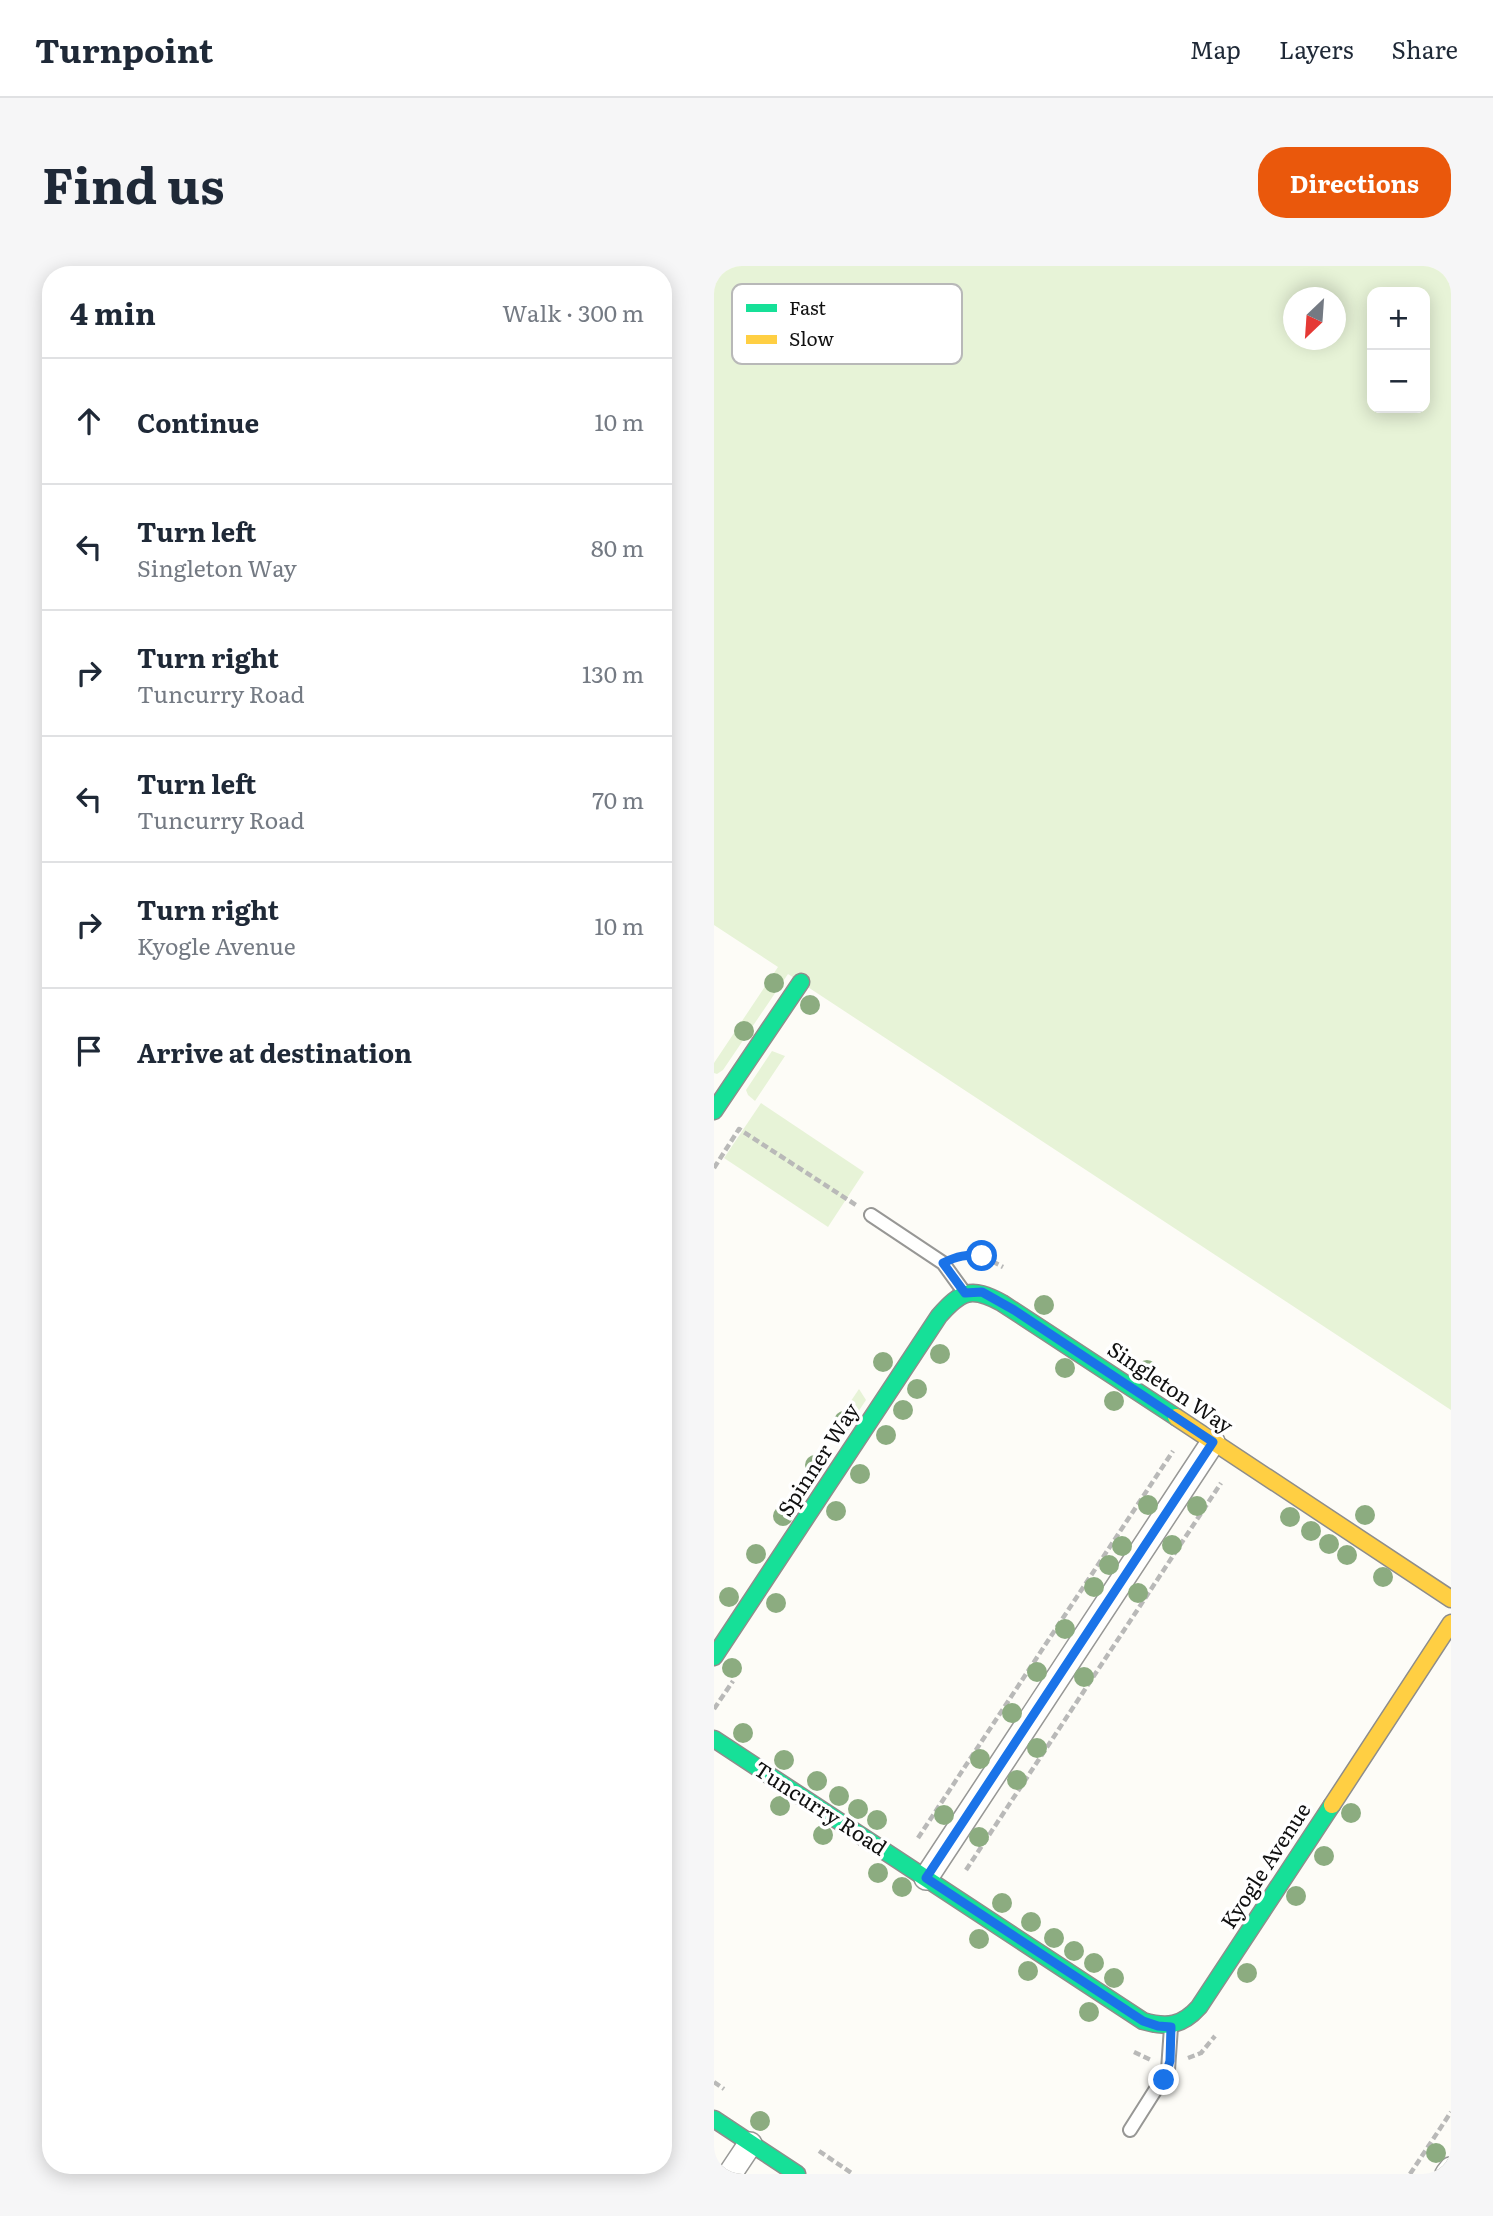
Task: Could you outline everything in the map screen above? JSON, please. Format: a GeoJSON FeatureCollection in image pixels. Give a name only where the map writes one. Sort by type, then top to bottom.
{"type":"FeatureCollection","features":[{"type":"Feature","properties":{"kind":"street"},"geometry":{"type":"LineString","coordinates":[[714,1111],[801,982]]}},
{"type":"Feature","properties":{"kind":"street","name":"Singleton Way"},"geometry":{"type":"LineString","coordinates":[[965,1293],[982,1292],[1014,1310],[1451,1599]]}},
{"type":"Feature","properties":{"kind":"street","name":"Spinner Way"},"geometry":{"type":"LineString","coordinates":[[714,1657],[939,1316],[950,1303],[965,1293]]}},
{"type":"Feature","properties":{"kind":"street"},"geometry":{"type":"LineString","coordinates":[[926,1878],[1213,1442]]}},
{"type":"Feature","properties":{"kind":"street","name":"Kyogle Avenue"},"geometry":{"type":"LineString","coordinates":[[1171,2027],[1190,2018],[1199,2007],[1451,1623]]}},
{"type":"Feature","properties":{"kind":"street","name":"Tuncurry Road"},"geometry":{"type":"LineString","coordinates":[[714,1739],[1143,2021],[1171,2027]]}},
{"type":"Feature","properties":{"kind":"street"},"geometry":{"type":"LineString","coordinates":[[714,2119],[797,2174]]}},
{"type":"Feature","properties":{"kind":"street"},"geometry":{"type":"LineString","coordinates":[[730,2174],[750,2144]]}},
{"type":"Feature","properties":{"kind":"street"},"geometry":{"type":"LineString","coordinates":[[1447,2174],[1451,2169]]}},
{"type":"Feature","properties":{"kind":"lane"},"geometry":{"type":"LineString","coordinates":[[871,1214],[943,1263],[965,1293]]}},
{"type":"Feature","properties":{"kind":"lane"},"geometry":{"type":"LineString","coordinates":[[1130,2130],[1164,2080],[1170,2061],[1171,2027]]}},
{"type":"Feature","properties":{"kind":"path"},"geometry":{"type":"LineString","coordinates":[[714,1168],[739,1129],[871,1214]]}},
{"type":"Feature","properties":{"kind":"path"},"geometry":{"type":"LineString","coordinates":[[943,1263],[969,1254],[982,1256],[1005,1268]]}},
{"type":"Feature","properties":{"kind":"path"},"geometry":{"type":"LineString","coordinates":[[918,1839],[1173,1451]]}},
{"type":"Feature","properties":{"kind":"path"},"geometry":{"type":"LineString","coordinates":[[907,1832],[966,1870],[1222,1482]]}},
{"type":"Feature","properties":{"kind":"path"},"geometry":{"type":"LineString","coordinates":[[1126,2046],[1146,2059],[1170,2061],[1201,2053],[1216,2036]]}},
{"type":"Feature","properties":{"kind":"path"},"geometry":{"type":"LineString","coordinates":[[1410,2174],[1451,2112]]}},
{"type":"Feature","properties":{"kind":"green space"},"geometry":{"type":"Polygon","coordinates":[[[714,266],[1451,266],[1451,1410],[788,974],[723,1070],[717,1074],[714,1073],[714,1063],[778,967],[714,925],[714,266]]]}},
{"type":"Feature","properties":{"kind":"green space"},"geometry":{"type":"Polygon","coordinates":[[[772,1051],[785,1056],[755,1101],[746,1090],[772,1051]]]}},
{"type":"Feature","properties":{"kind":"green space"},"geometry":{"type":"Polygon","coordinates":[[[761,1103],[864,1172],[828,1227],[724,1158],[761,1103]]]}},
{"type":"Feature","properties":{"kind":"green space"},"geometry":{"type":"Polygon","coordinates":[[[859,1389],[866,1400],[840,1439],[828,1435],[859,1389]]]}},
{"type":"Feature","properties":{"kind":"green space"},"geometry":{"type":"Polygon","coordinates":[[[822,1445],[830,1455],[807,1490],[795,1485],[822,1445]]]}},
{"type":"Feature","properties":{"kind":"traffic: fast"},"geometry":{"type":"LineString","coordinates":[[714,1111],[801,982]]}},
{"type":"Feature","properties":{"kind":"traffic: fast"},"geometry":{"type":"LineString","coordinates":[[714,1657],[939,1316],[960,1296],[982,1294],[1002,1303],[1176,1417]]}},
{"type":"Feature","properties":{"kind":"traffic: fast"},"geometry":{"type":"LineString","coordinates":[[714,1739],[1143,2021],[1167,2025],[1180,2022],[1199,2007],[1332,1805]]}},
{"type":"Feature","properties":{"kind":"traffic: fast"},"geometry":{"type":"LineString","coordinates":[[714,2119],[797,2174]]}},
{"type":"Feature","properties":{"kind":"traffic: slow"},"geometry":{"type":"LineString","coordinates":[[1176,1417],[1451,1599]]}},
{"type":"Feature","properties":{"kind":"traffic: slow"},"geometry":{"type":"LineString","coordinates":[[1332,1805],[1451,1623]]}},
{"type":"Feature","properties":{"kind":"route"},"geometry":{"type":"LineString","coordinates":[[982,1256],[969,1254],[943,1263],[965,1293],[982,1292],[1014,1310],[1213,1442],[926,1878],[1143,2021],[1171,2027],[1170,2061],[1164,2080]]}}]}
